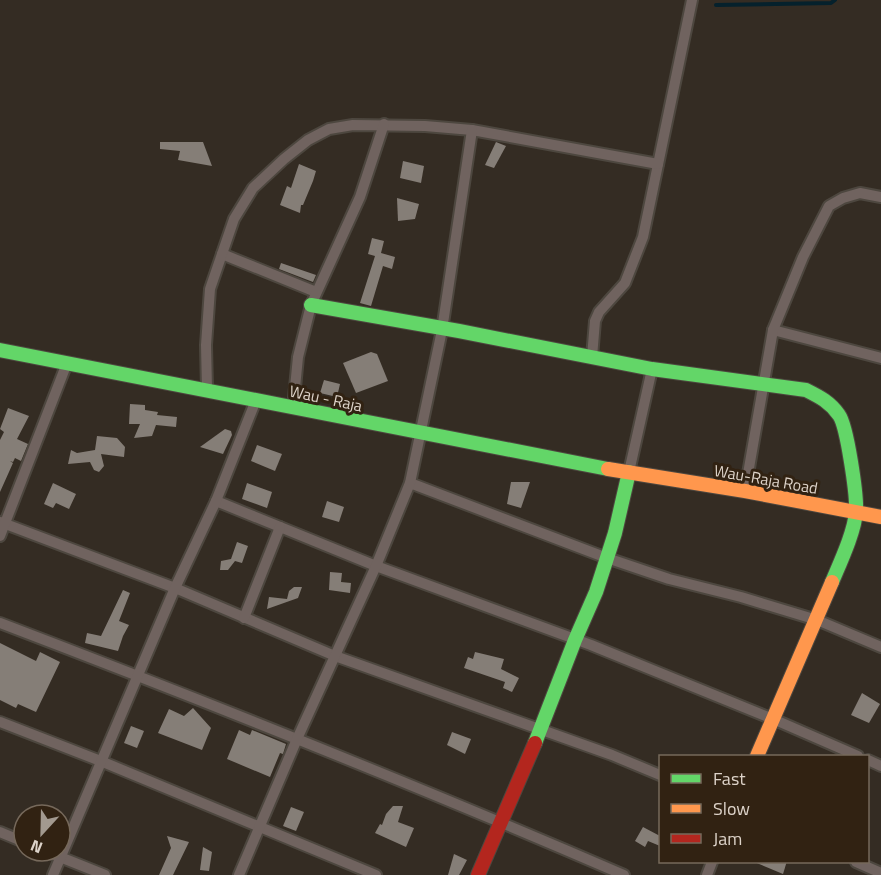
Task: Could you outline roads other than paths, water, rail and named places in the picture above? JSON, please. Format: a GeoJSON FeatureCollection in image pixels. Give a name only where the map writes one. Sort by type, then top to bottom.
{"type":"FeatureCollection","features":[{"type":"Feature","properties":{"kind":"street"},"geometry":{"type":"LineString","coordinates":[[592,357],[595,321],[599,312],[625,283],[643,237],[692,0]]}},
{"type":"Feature","properties":{"kind":"street"},"geometry":{"type":"LineString","coordinates":[[207,389],[206,345],[210,289],[234,219],[253,188],[308,140],[329,129],[353,125],[384,124],[472,130],[658,164]]}},
{"type":"Feature","properties":{"kind":"street"},"geometry":{"type":"LineString","coordinates":[[293,408],[298,357],[313,299],[360,197],[384,124]]}},
{"type":"Feature","properties":{"kind":"street"},"geometry":{"type":"LineString","coordinates":[[239,875],[297,739],[376,566],[410,483],[442,330],[472,130]]}},
{"type":"Feature","properties":{"kind":"street"},"geometry":{"type":"LineString","coordinates":[[745,491],[773,330],[802,257],[830,206],[860,192],[881,197]]}},
{"type":"Feature","properties":{"kind":"street"},"geometry":{"type":"LineString","coordinates":[[222,254],[313,299],[442,330],[652,369],[806,390],[828,401],[842,417],[849,449],[856,512],[845,551],[818,620],[758,755]]}},
{"type":"Feature","properties":{"kind":"street"},"geometry":{"type":"LineString","coordinates":[[773,330],[881,358]]}},
{"type":"Feature","properties":{"kind":"street","name":"Wau - Raja"},"geometry":{"type":"LineString","coordinates":[[0,350],[207,389],[419,434],[645,476]]}},
{"type":"Feature","properties":{"kind":"street"},"geometry":{"type":"LineString","coordinates":[[0,536],[2,523],[67,363]]}},
{"type":"Feature","properties":{"kind":"street"},"geometry":{"type":"LineString","coordinates":[[478,875],[541,730],[596,592],[629,472],[652,369]]}},
{"type":"Feature","properties":{"kind":"street"},"geometry":{"type":"LineString","coordinates":[[72,830],[175,588],[216,501],[256,400]]}},
{"type":"Feature","properties":{"kind":"street","name":"Wau-Raja Road"},"geometry":{"type":"LineString","coordinates":[[645,476],[745,491],[881,517]]}},
{"type":"Feature","properties":{"kind":"street"},"geometry":{"type":"LineString","coordinates":[[410,483],[607,558],[669,579],[818,620],[881,647]]}},
{"type":"Feature","properties":{"kind":"street"},"geometry":{"type":"LineString","coordinates":[[216,501],[376,566],[591,645],[856,755]]}},
{"type":"Feature","properties":{"kind":"street"},"geometry":{"type":"LineString","coordinates":[[2,523],[175,588],[335,656],[659,775]]}},
{"type":"Feature","properties":{"kind":"street"},"geometry":{"type":"LineString","coordinates":[[244,618],[280,526]]}},
{"type":"Feature","properties":{"kind":"street"},"geometry":{"type":"LineString","coordinates":[[0,623],[297,739],[624,875]]}},
{"type":"Feature","properties":{"kind":"street"},"geometry":{"type":"LineString","coordinates":[[0,722],[376,875]]}},
{"type":"Feature","properties":{"kind":"street"},"geometry":{"type":"LineString","coordinates":[[72,862],[105,875]]}},
{"type":"Feature","properties":{"kind":"street"},"geometry":{"type":"LineString","coordinates":[[860,863],[881,873]]}},
{"type":"Feature","properties":{"kind":"waterway"},"geometry":{"type":"LineString","coordinates":[[716,5],[831,3],[835,0]]}}]}
